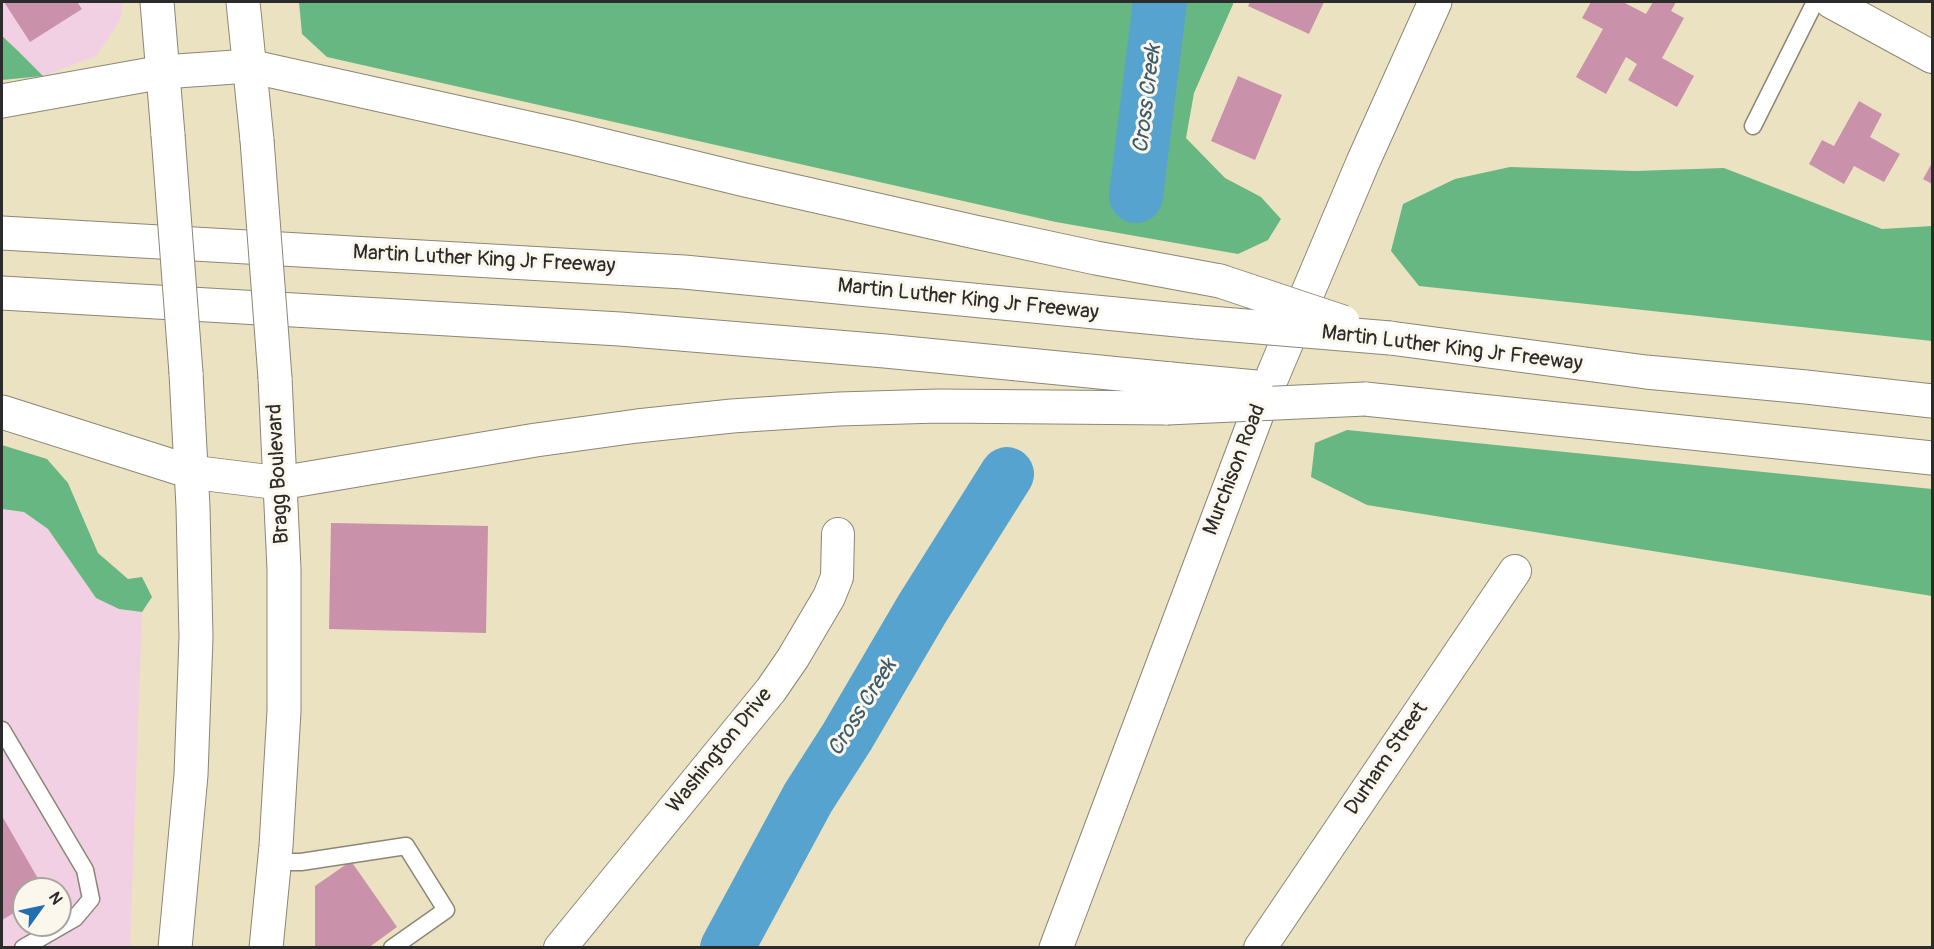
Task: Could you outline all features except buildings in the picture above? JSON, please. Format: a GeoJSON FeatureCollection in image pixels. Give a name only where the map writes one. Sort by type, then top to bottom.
{"type":"FeatureCollection","features":[{"type":"Feature","properties":{"kind":"main road"},"geometry":{"type":"LineString","coordinates":[[157,2],[186,373],[196,571],[195,708],[191,775],[174,948]]}},
{"type":"Feature","properties":{"kind":"main road","name":"Bragg Boulevard"},"geometry":{"type":"LineString","coordinates":[[243,2],[275,378],[284,592],[284,711],[266,948]]}},
{"type":"Feature","properties":{"kind":"main road","name":"Murchison Road"},"geometry":{"type":"LineString","coordinates":[[1056,948],[1262,401],[1363,162],[1436,2]]}},
{"type":"Feature","properties":{"kind":"main road"},"geometry":{"type":"LineString","coordinates":[[2,101],[163,72],[249,66],[568,136],[745,180],[975,232],[1095,258],[1220,281],[1390,338]]}},
{"type":"Feature","properties":{"kind":"main road","name":"Martin Luther King Jr Freeway"},"geometry":{"type":"LineString","coordinates":[[2,233],[108,237],[684,272],[1198,322],[1390,338],[1646,372],[1932,401]]}},
{"type":"Feature","properties":{"kind":"main road"},"geometry":{"type":"LineString","coordinates":[[2,293],[620,329],[885,351],[1169,393]]}},
{"type":"Feature","properties":{"kind":"main road"},"geometry":{"type":"LineString","coordinates":[[2,412],[191,472],[280,483],[547,439],[732,416],[1169,393],[1365,399],[1932,458]]}},
{"type":"Feature","properties":{"kind":"street"},"geometry":{"type":"LineString","coordinates":[[1832,2],[1932,57]]}},
{"type":"Feature","properties":{"kind":"street","name":"Washington Drive"},"geometry":{"type":"LineString","coordinates":[[560,948],[771,690],[794,658],[829,597],[837,577],[838,534]]}},
{"type":"Feature","properties":{"kind":"street","name":"Durham Street"},"geometry":{"type":"LineString","coordinates":[[1260,948],[1515,571]]}},
{"type":"Feature","properties":{"kind":"lane"},"geometry":{"type":"LineString","coordinates":[[1753,126],[1815,2]]}},
{"type":"Feature","properties":{"kind":"lane"},"geometry":{"type":"LineString","coordinates":[[2,730],[85,870],[91,900],[75,918],[22,948]]}},
{"type":"Feature","properties":{"kind":"lane"},"geometry":{"type":"LineString","coordinates":[[274,862],[301,862],[406,846],[446,909],[392,948]]}},
{"type":"Feature","properties":{"kind":"shaded area"},"geometry":{"type":"Polygon","coordinates":[[[2,2],[123,2],[120,20],[96,56],[43,76],[2,36],[2,2]]]}},
{"type":"Feature","properties":{"kind":"shaded area"},"geometry":{"type":"Polygon","coordinates":[[[2,509],[24,512],[48,529],[96,598],[119,609],[142,612],[130,947],[2,947],[2,509]]]}},
{"type":"Feature","properties":{"kind":"green space"},"geometry":{"type":"Polygon","coordinates":[[[299,2],[1234,2],[1194,93],[1186,138],[1225,178],[1261,197],[1281,219],[1268,240],[1238,254],[1056,222],[327,57],[302,34],[299,2]]]}},
{"type":"Feature","properties":{"kind":"green space"},"geometry":{"type":"Polygon","coordinates":[[[2,36],[17,50],[43,76],[2,80],[2,36]]]}},
{"type":"Feature","properties":{"kind":"green space"},"geometry":{"type":"Polygon","coordinates":[[[1510,167],[1635,171],[1724,168],[1882,229],[1932,226],[1932,341],[1419,286],[1391,251],[1403,204],[1455,179],[1510,167]]]}},
{"type":"Feature","properties":{"kind":"green space"},"geometry":{"type":"Polygon","coordinates":[[[1347,430],[1932,489],[1932,596],[1367,505],[1311,477],[1315,443],[1347,430]]]}},
{"type":"Feature","properties":{"kind":"green space"},"geometry":{"type":"Polygon","coordinates":[[[2,445],[47,459],[68,483],[98,553],[128,579],[142,577],[152,597],[142,612],[119,609],[96,598],[48,529],[24,512],[2,509],[2,445]]]}},
{"type":"Feature","properties":{"kind":"waterway","name":"Cross Creek"},"geometry":{"type":"LineString","coordinates":[[1136,196],[1160,2]]}},
{"type":"Feature","properties":{"kind":"waterway","name":"Cross Creek"},"geometry":{"type":"LineString","coordinates":[[727,948],[808,798],[1007,474]]}}]}
